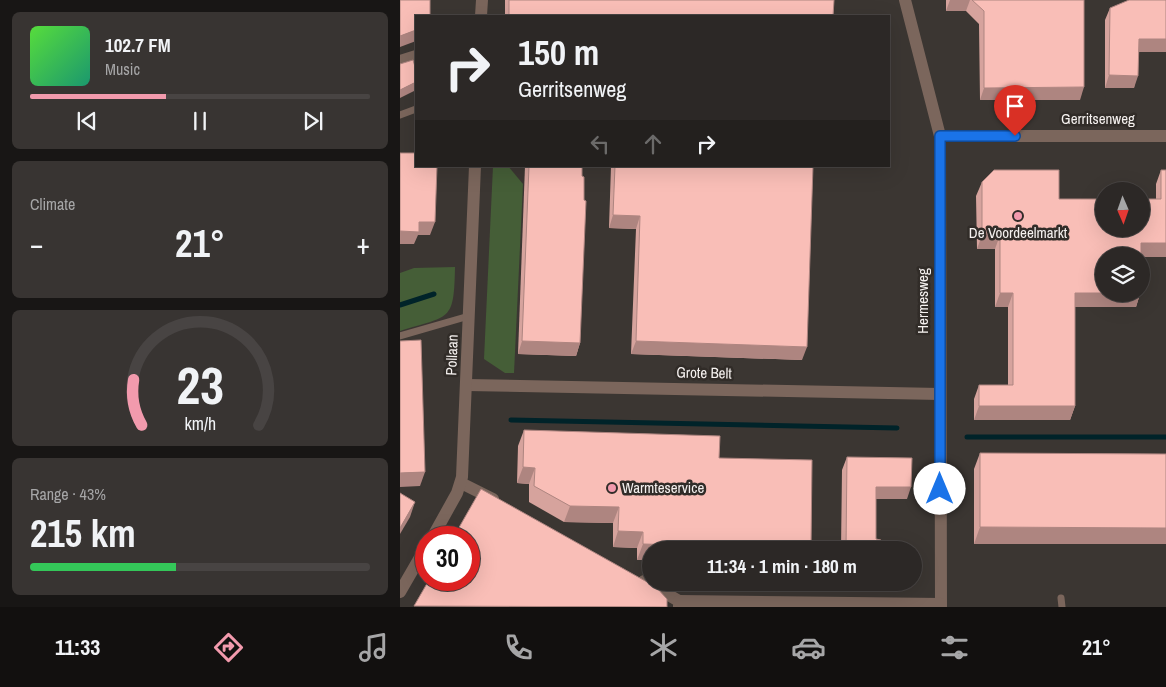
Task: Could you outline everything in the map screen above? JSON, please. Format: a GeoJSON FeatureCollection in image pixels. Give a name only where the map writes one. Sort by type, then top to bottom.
{"type":"FeatureCollection","features":[{"type":"Feature","properties":{"kind":"street"},"geometry":{"type":"LineString","coordinates":[[481,15],[482,0]]}},
{"type":"Feature","properties":{"kind":"street","name":"Hermesweg"},"geometry":{"type":"LineString","coordinates":[[905,0],[940,136],[940,605]]}},
{"type":"Feature","properties":{"kind":"street"},"geometry":{"type":"LineString","coordinates":[[400,61],[415,56]]}},
{"type":"Feature","properties":{"kind":"street","name":"Gerritsenweg"},"geometry":{"type":"LineString","coordinates":[[940,136],[1166,136]]}},
{"type":"Feature","properties":{"kind":"street","name":"Pollaan"},"geometry":{"type":"LineString","coordinates":[[438,526],[461,484],[467,385],[475,167]]}},
{"type":"Feature","properties":{"kind":"street","name":"Grote Belt"},"geometry":{"type":"LineString","coordinates":[[467,385],[940,394]]}},
{"type":"Feature","properties":{"kind":"street"},"geometry":{"type":"LineString","coordinates":[[461,484],[508,507]]}},
{"type":"Feature","properties":{"kind":"street"},"geometry":{"type":"LineString","coordinates":[[400,592],[415,566]]}},
{"type":"Feature","properties":{"kind":"street"},"geometry":{"type":"LineString","coordinates":[[636,577],[679,604],[940,605]]}},
{"type":"Feature","properties":{"kind":"lane"},"geometry":{"type":"LineString","coordinates":[[400,115],[415,109]]}},
{"type":"Feature","properties":{"kind":"lane"},"geometry":{"type":"LineString","coordinates":[[400,336],[470,316]]}},
{"type":"Feature","properties":{"kind":"lane"},"geometry":{"type":"LineString","coordinates":[[1062,598],[1062,607]]}},
{"type":"Feature","properties":{"kind":"green space"},"geometry":{"type":"Polygon","coordinates":[[[493,167],[509,167],[523,184],[514,373],[505,373],[484,359],[493,167]]]}},
{"type":"Feature","properties":{"kind":"green space"},"geometry":{"type":"Polygon","coordinates":[[[455,267],[453,298],[446,314],[430,322],[400,331],[400,273],[414,268],[455,267]]]}},
{"type":"Feature","properties":{"kind":"building"},"geometry":{"type":"Polygon","coordinates":[[[400,0],[430,0],[430,15],[415,15],[415,30],[400,36],[400,0]]]}},
{"type":"Feature","properties":{"kind":"building"},"geometry":{"type":"Polygon","coordinates":[[[509,0],[834,0],[833,15],[509,15],[509,0]]]}},
{"type":"Feature","properties":{"kind":"building"},"geometry":{"type":"Polygon","coordinates":[[[972,0],[1084,0],[1084,87],[984,88],[984,11],[972,0]]]}},
{"type":"Feature","properties":{"kind":"building"},"geometry":{"type":"Polygon","coordinates":[[[1129,0],[1166,0],[1166,39],[1139,39],[1138,76],[1109,75],[1110,8],[1129,0]]]}},
{"type":"Feature","properties":{"kind":"building"},"geometry":{"type":"Polygon","coordinates":[[[413,60],[415,82],[400,90],[400,64],[413,60]]]}},
{"type":"Feature","properties":{"kind":"building"},"geometry":{"type":"Polygon","coordinates":[[[400,153],[415,153],[415,167],[437,167],[435,222],[419,222],[419,232],[400,231],[400,153]]]}},
{"type":"Feature","properties":{"kind":"building"},"geometry":{"type":"Polygon","coordinates":[[[529,167],[582,167],[584,200],[586,201],[580,343],[522,341],[529,167]]]}},
{"type":"Feature","properties":{"kind":"building"},"geometry":{"type":"Polygon","coordinates":[[[615,167],[813,167],[807,347],[636,341],[640,216],[613,215],[615,167]]]}},
{"type":"Feature","properties":{"kind":"building"},"geometry":{"type":"Polygon","coordinates":[[[994,170],[1059,170],[1059,199],[1095,199],[1095,238],[1150,238],[1150,199],[1161,199],[1161,170],[1166,170],[1166,243],[1141,243],[1141,247],[1095,247],[1095,293],[1075,293],[1075,406],[979,406],[979,385],[1013,385],[1013,293],[1000,293],[1000,235],[982,235],[982,182],[994,170]]]}},
{"type":"Feature","properties":{"kind":"building"},"geometry":{"type":"Polygon","coordinates":[[[421,340],[425,472],[400,473],[400,341],[421,340]]]}},
{"type":"Feature","properties":{"kind":"building"},"geometry":{"type":"Polygon","coordinates":[[[524,430],[720,436],[719,458],[812,460],[811,541],[643,541],[643,532],[618,531],[619,507],[570,506],[534,486],[535,468],[523,467],[524,430]]]}},
{"type":"Feature","properties":{"kind":"building"},"geometry":{"type":"Polygon","coordinates":[[[980,453],[1166,454],[1166,528],[980,527],[980,453]]]}},
{"type":"Feature","properties":{"kind":"building"},"geometry":{"type":"Polygon","coordinates":[[[847,457],[912,458],[911,487],[876,487],[876,539],[881,541],[846,541],[847,457]]]}},
{"type":"Feature","properties":{"kind":"building"},"geometry":{"type":"Polygon","coordinates":[[[481,489],[642,579],[642,591],[660,591],[667,599],[667,607],[414,606],[423,591],[480,591],[480,526],[460,526],[481,489]]]}},
{"type":"Feature","properties":{"kind":"building"},"geometry":{"type":"Polygon","coordinates":[[[400,493],[415,502],[400,528],[400,493]]]}},
{"type":"Feature","properties":{"kind":"waterway"},"geometry":{"type":"LineString","coordinates":[[400,305],[434,294]]}},
{"type":"Feature","properties":{"kind":"waterway"},"geometry":{"type":"LineString","coordinates":[[511,420],[897,428]]}},
{"type":"Feature","properties":{"kind":"waterway"},"geometry":{"type":"LineString","coordinates":[[967,437],[1166,437]]}},
{"type":"Feature","properties":{"kind":"place","name":"De Voordeelmarkt"},"geometry":{"type":"Point","coordinates":[1018,216]}},
{"type":"Feature","properties":{"kind":"place","name":"Warmteservice"},"geometry":{"type":"Point","coordinates":[612,488]}},
{"type":"Feature","properties":{"kind":"route"},"geometry":{"type":"LineString","coordinates":[[940,489],[940,136],[1015,136]]}}]}
